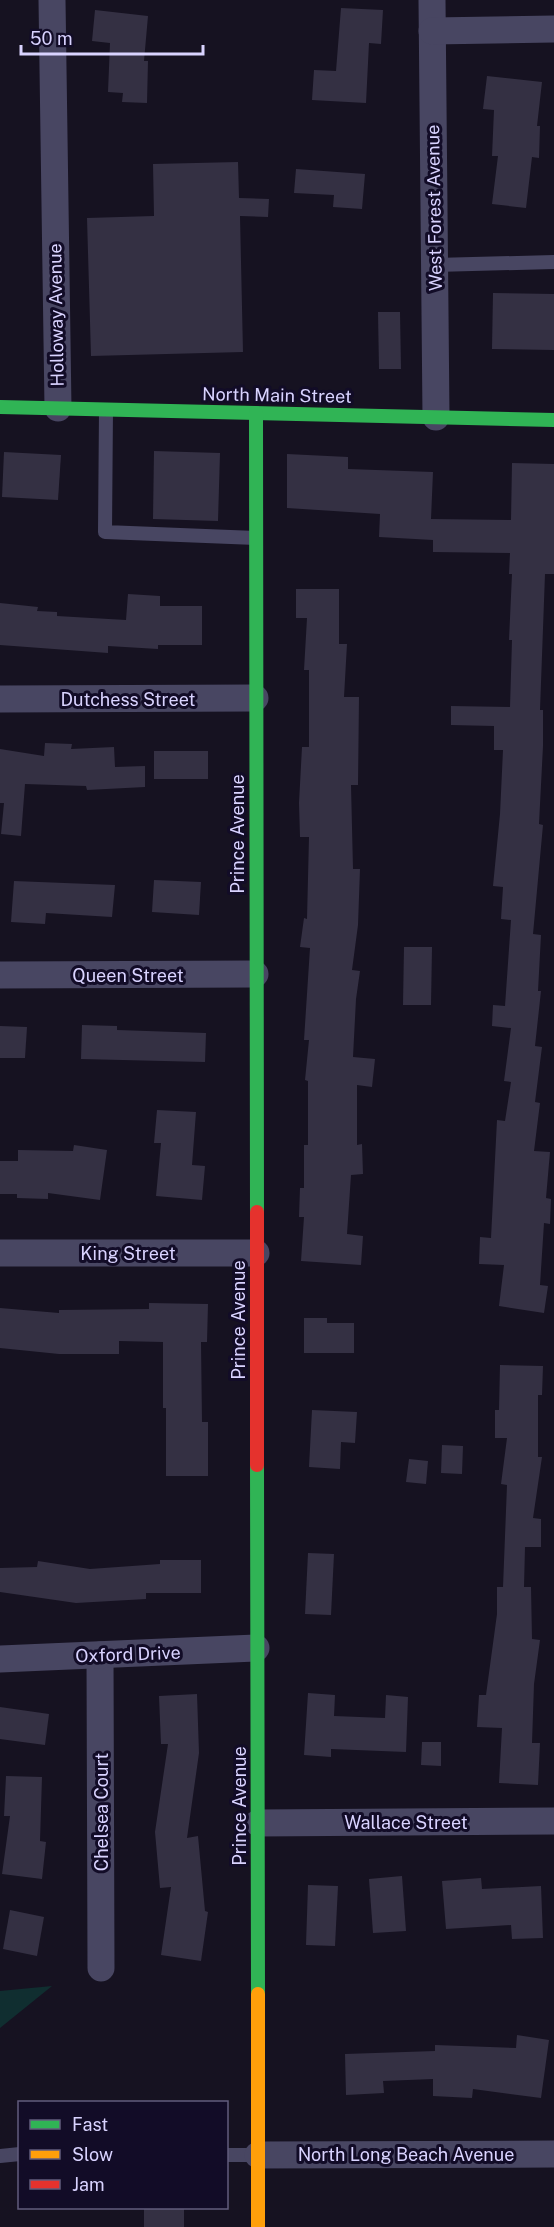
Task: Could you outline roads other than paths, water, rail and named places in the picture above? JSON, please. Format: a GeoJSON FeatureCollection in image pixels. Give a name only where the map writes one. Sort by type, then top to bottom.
{"type":"FeatureCollection","features":[{"type":"Feature","properties":{"kind":"street","name":"Holloway Avenue"},"geometry":{"type":"LineString","coordinates":[[52,0],[58,408]]}},
{"type":"Feature","properties":{"kind":"street","name":"West Forest Avenue"},"geometry":{"type":"LineString","coordinates":[[432,0],[436,417]]}},
{"type":"Feature","properties":{"kind":"street"},"geometry":{"type":"LineString","coordinates":[[432,31],[554,30]]}},
{"type":"Feature","properties":{"kind":"street","name":"North Main Street"},"geometry":{"type":"LineString","coordinates":[[0,407],[554,420]]}},
{"type":"Feature","properties":{"kind":"street","name":"Prince Avenue"},"geometry":{"type":"LineString","coordinates":[[256,413],[258,2227]]}},
{"type":"Feature","properties":{"kind":"street","name":"Dutchess Street"},"geometry":{"type":"LineString","coordinates":[[0,699],[255,698]]}},
{"type":"Feature","properties":{"kind":"street","name":"Queen Street"},"geometry":{"type":"LineString","coordinates":[[0,975],[255,974]]}},
{"type":"Feature","properties":{"kind":"street","name":"King Street"},"geometry":{"type":"LineString","coordinates":[[0,1253],[256,1252]]}},
{"type":"Feature","properties":{"kind":"street","name":"Oxford Drive"},"geometry":{"type":"LineString","coordinates":[[0,1659],[256,1648]]}},
{"type":"Feature","properties":{"kind":"street","name":"Chelsea Court"},"geometry":{"type":"LineString","coordinates":[[100,1655],[101,1968]]}},
{"type":"Feature","properties":{"kind":"street","name":"Wallace Street"},"geometry":{"type":"LineString","coordinates":[[258,1822],[554,1821]]}},
{"type":"Feature","properties":{"kind":"street","name":"North Long Beach Avenue"},"geometry":{"type":"LineString","coordinates":[[258,2155],[554,2154]]}},
{"type":"Feature","properties":{"kind":"lane"},"geometry":{"type":"LineString","coordinates":[[435,265],[554,262]]}},
{"type":"Feature","properties":{"kind":"lane"},"geometry":{"type":"LineString","coordinates":[[106,410],[105,532],[256,538]]}},
{"type":"Feature","properties":{"kind":"lane"},"geometry":{"type":"LineString","coordinates":[[0,2156],[18,2154]]}},
{"type":"Feature","properties":{"kind":"lane"},"geometry":{"type":"LineString","coordinates":[[228,2155],[258,2155]]}}]}
